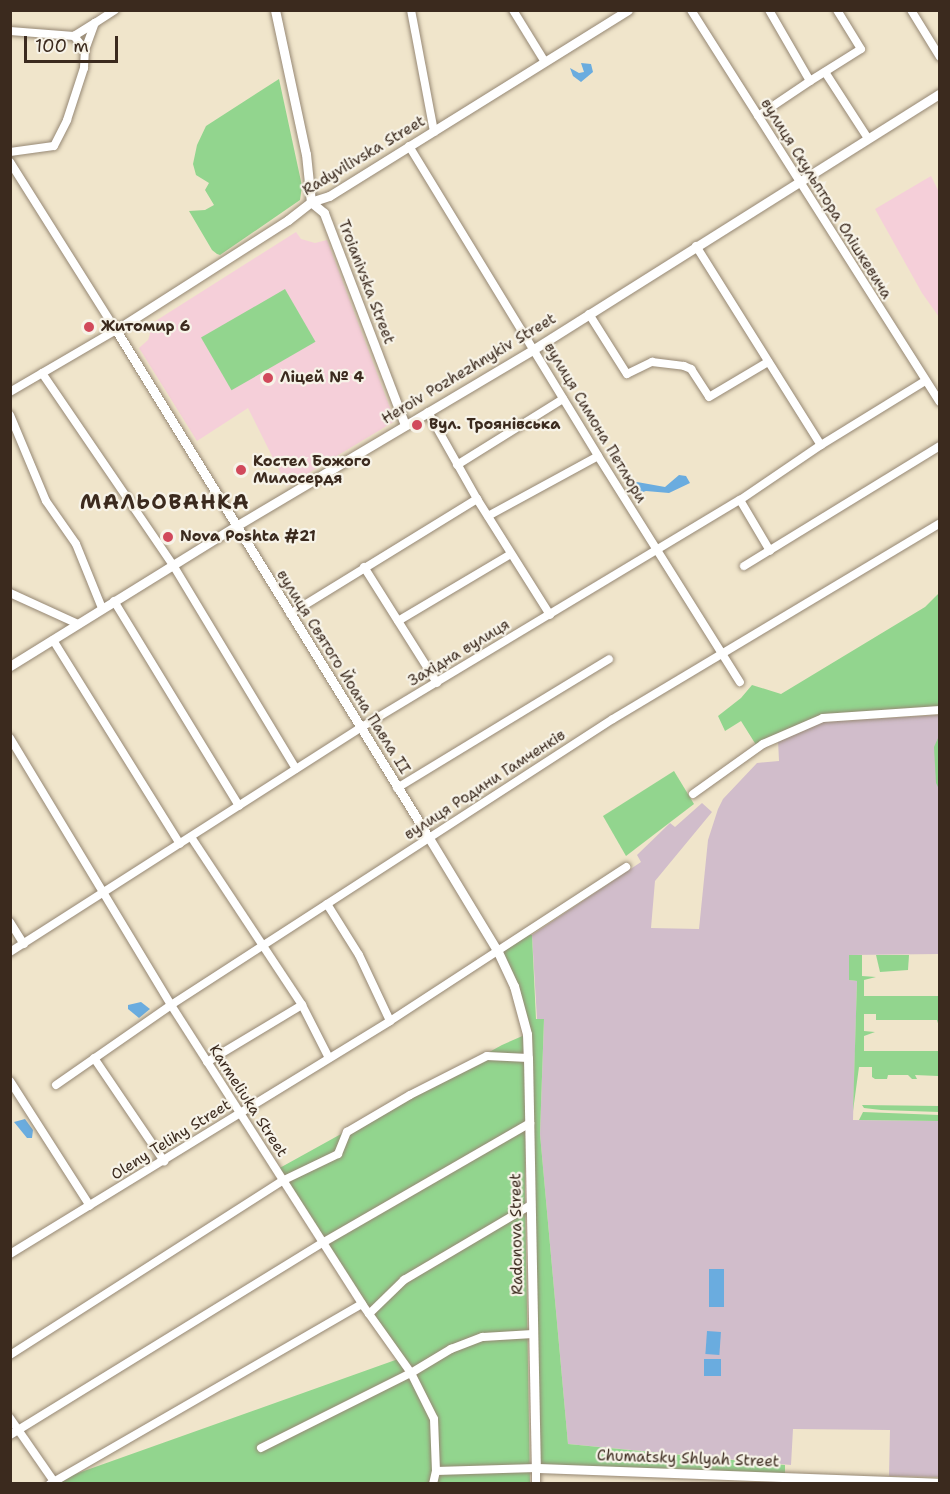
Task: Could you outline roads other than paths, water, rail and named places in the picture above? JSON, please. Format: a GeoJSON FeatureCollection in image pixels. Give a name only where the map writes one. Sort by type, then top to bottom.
{"type":"FeatureCollection","features":[{"type":"Feature","properties":{"kind":"street"},"geometry":{"type":"LineString","coordinates":[[10,31],[74,36],[116,10]]}},
{"type":"Feature","properties":{"kind":"street"},"geometry":{"type":"LineString","coordinates":[[275,10],[306,154],[311,202]]}},
{"type":"Feature","properties":{"kind":"street"},"geometry":{"type":"LineString","coordinates":[[411,10],[434,132]]}},
{"type":"Feature","properties":{"kind":"street"},"geometry":{"type":"LineString","coordinates":[[513,10],[545,62]]}},
{"type":"Feature","properties":{"kind":"street","name":"Radyvilivska Street"},"geometry":{"type":"LineString","coordinates":[[116,330],[288,220],[311,202],[329,195],[434,132],[628,10]]}},
{"type":"Feature","properties":{"kind":"street","name":"вулиця Скульптора Олішкевича"},"geometry":{"type":"LineString","coordinates":[[691,10],[939,402]]}},
{"type":"Feature","properties":{"kind":"street"},"geometry":{"type":"LineString","coordinates":[[769,10],[810,81]]}},
{"type":"Feature","properties":{"kind":"street"},"geometry":{"type":"LineString","coordinates":[[758,116],[861,50],[837,10]]}},
{"type":"Feature","properties":{"kind":"street"},"geometry":{"type":"LineString","coordinates":[[911,10],[939,57]]}},
{"type":"Feature","properties":{"kind":"street"},"geometry":{"type":"LineString","coordinates":[[10,152],[54,146],[67,120],[84,68],[85,50],[95,23]]}},
{"type":"Feature","properties":{"kind":"street"},"geometry":{"type":"LineString","coordinates":[[74,36],[85,50]]}},
{"type":"Feature","properties":{"kind":"street"},"geometry":{"type":"LineString","coordinates":[[825,72],[867,137]]}},
{"type":"Feature","properties":{"kind":"street","name":"Heroiv Pozhezhnykiv Street"},"geometry":{"type":"LineString","coordinates":[[10,666],[236,526],[534,349],[939,93]]}},
{"type":"Feature","properties":{"kind":"street","name":"вулиця Симона Петлюри"},"geometry":{"type":"LineString","coordinates":[[409,146],[598,456],[740,682]]}},
{"type":"Feature","properties":{"kind":"street","name":"вулиця Святого Йоана Павла II"},"geometry":{"type":"LineString","coordinates":[[10,162],[429,838],[498,952],[514,986]]}},
{"type":"Feature","properties":{"kind":"street","name":"Troianivska Street"},"geometry":{"type":"LineString","coordinates":[[311,202],[324,213],[405,425]]}},
{"type":"Feature","properties":{"kind":"street"},"geometry":{"type":"LineString","coordinates":[[696,246],[821,444]]}},
{"type":"Feature","properties":{"kind":"street"},"geometry":{"type":"LineString","coordinates":[[589,314],[627,374],[652,362],[684,366],[692,369],[709,397],[768,362]]}},
{"type":"Feature","properties":{"kind":"street"},"geometry":{"type":"LineString","coordinates":[[10,392],[116,330]]}},
{"type":"Feature","properties":{"kind":"street"},"geometry":{"type":"LineString","coordinates":[[42,373],[173,565],[296,769]]}},
{"type":"Feature","properties":{"kind":"street","name":"Західна вулиця"},"geometry":{"type":"LineString","coordinates":[[10,952],[360,728],[741,500],[821,444],[925,381]]}},
{"type":"Feature","properties":{"kind":"street"},"geometry":{"type":"LineString","coordinates":[[457,465],[563,399]]}},
{"type":"Feature","properties":{"kind":"street"},"geometry":{"type":"LineString","coordinates":[[428,412],[477,499],[550,615]]}},
{"type":"Feature","properties":{"kind":"street"},"geometry":{"type":"LineString","coordinates":[[10,415],[46,501],[76,544],[102,609]]}},
{"type":"Feature","properties":{"kind":"street"},"geometry":{"type":"LineString","coordinates":[[744,566],[939,446]]}},
{"type":"Feature","properties":{"kind":"street"},"geometry":{"type":"LineString","coordinates":[[488,516],[598,456]]}},
{"type":"Feature","properties":{"kind":"street"},"geometry":{"type":"LineString","coordinates":[[290,614],[477,499]]}},
{"type":"Feature","properties":{"kind":"street"},"geometry":{"type":"LineString","coordinates":[[741,500],[770,551]]}},
{"type":"Feature","properties":{"kind":"street","name":"вулиця Родини Гамченків"},"geometry":{"type":"LineString","coordinates":[[56,1085],[171,1005],[613,718],[939,523]]}},
{"type":"Feature","properties":{"kind":"street"},"geometry":{"type":"LineString","coordinates":[[398,621],[511,554]]}},
{"type":"Feature","properties":{"kind":"street"},"geometry":{"type":"LineString","coordinates":[[364,567],[436,683]]}},
{"type":"Feature","properties":{"kind":"street"},"geometry":{"type":"LineString","coordinates":[[10,593],[78,624]]}},
{"type":"Feature","properties":{"kind":"street"},"geometry":{"type":"LineString","coordinates":[[114,601],[239,806]]}},
{"type":"Feature","properties":{"kind":"street"},"geometry":{"type":"LineString","coordinates":[[52,640],[180,844]]}},
{"type":"Feature","properties":{"kind":"street"},"geometry":{"type":"LineString","coordinates":[[397,788],[609,659]]}},
{"type":"Feature","properties":{"kind":"street"},"geometry":{"type":"LineString","coordinates":[[693,794],[763,744],[823,718],[939,710]]}},
{"type":"Feature","properties":{"kind":"street","name":"Karmeliuka Street"},"geometry":{"type":"LineString","coordinates":[[10,738],[171,1005],[362,1304],[411,1373],[434,1419],[436,1471],[433,1484]]}},
{"type":"Feature","properties":{"kind":"street"},"geometry":{"type":"LineString","coordinates":[[191,837],[302,1005],[329,1059]]}},
{"type":"Feature","properties":{"kind":"street","name":"Oleny Telihy Street"},"geometry":{"type":"LineString","coordinates":[[12,1250],[90,1206],[390,1021],[626,867]]}},
{"type":"Feature","properties":{"kind":"street"},"geometry":{"type":"LineString","coordinates":[[327,904],[359,955],[390,1021]]}},
{"type":"Feature","properties":{"kind":"street"},"geometry":{"type":"LineString","coordinates":[[10,922],[24,944]]}},
{"type":"Feature","properties":{"kind":"street","name":"Radonova Street"},"geometry":{"type":"LineString","coordinates":[[514,986],[527,1034],[536,1484]]}},
{"type":"Feature","properties":{"kind":"street"},"geometry":{"type":"LineString","coordinates":[[207,1062],[302,1005]]}},
{"type":"Feature","properties":{"kind":"street"},"geometry":{"type":"LineString","coordinates":[[10,1355],[284,1180],[338,1154],[347,1132],[476,1060],[487,1056],[528,1058]]}},
{"type":"Feature","properties":{"kind":"street"},"geometry":{"type":"LineString","coordinates":[[94,1058],[164,1161]]}},
{"type":"Feature","properties":{"kind":"street"},"geometry":{"type":"LineString","coordinates":[[10,1081],[90,1206]]}},
{"type":"Feature","properties":{"kind":"street"},"geometry":{"type":"LineString","coordinates":[[10,1435],[324,1242],[530,1123]]}},
{"type":"Feature","properties":{"kind":"street"},"geometry":{"type":"LineString","coordinates":[[369,1314],[404,1280],[531,1205]]}},
{"type":"Feature","properties":{"kind":"street"},"geometry":{"type":"LineString","coordinates":[[10,1418],[53,1483],[362,1304]]}},
{"type":"Feature","properties":{"kind":"street"},"geometry":{"type":"LineString","coordinates":[[261,1448],[411,1373],[451,1349],[483,1338],[533,1334]]}},
{"type":"Feature","properties":{"kind":"street","name":"Chumatsky Shlyah Street"},"geometry":{"type":"LineString","coordinates":[[436,1471],[536,1468],[704,1479],[939,1483]]}},
{"type":"Feature","properties":{"kind":"water"},"geometry":{"type":"Polygon","coordinates":[[[581,63],[591,64],[593,72],[581,82],[573,76],[570,68],[579,73],[584,72],[581,63]]]}},
{"type":"Feature","properties":{"kind":"water"},"geometry":{"type":"Polygon","coordinates":[[[679,475],[686,476],[690,483],[669,493],[646,491],[637,494],[631,489],[631,484],[637,482],[665,487],[679,475]]]}},
{"type":"Feature","properties":{"kind":"water"},"geometry":{"type":"Polygon","coordinates":[[[141,1002],[150,1009],[139,1018],[128,1009],[128,1005],[141,1002]]]}},
{"type":"Feature","properties":{"kind":"water"},"geometry":{"type":"Polygon","coordinates":[[[25,1119],[33,1130],[32,1138],[27,1138],[14,1122],[25,1119]]]}},
{"type":"Feature","properties":{"kind":"water"},"geometry":{"type":"Polygon","coordinates":[[[709,1269],[724,1269],[724,1307],[709,1307],[709,1269]]]}},
{"type":"Feature","properties":{"kind":"water"},"geometry":{"type":"Polygon","coordinates":[[[707,1331],[721,1332],[719,1355],[705,1354],[707,1331]]]}},
{"type":"Feature","properties":{"kind":"water"},"geometry":{"type":"Polygon","coordinates":[[[704,1359],[721,1359],[721,1376],[704,1376],[704,1359]]]}},
{"type":"Feature","properties":{"kind":"place","name":"Житомир 6"},"geometry":{"type":"Point","coordinates":[89,327]}},
{"type":"Feature","properties":{"kind":"place","name":"Ліцей № 4"},"geometry":{"type":"Point","coordinates":[268,378]}},
{"type":"Feature","properties":{"kind":"place","name":"Вул. Троянівська"},"geometry":{"type":"Point","coordinates":[417,425]}},
{"type":"Feature","properties":{"kind":"place","name":"Костел Божого Милосердя"},"geometry":{"type":"Point","coordinates":[241,470]}},
{"type":"Feature","properties":{"kind":"place","name":"Nova Poshta #21"},"geometry":{"type":"Point","coordinates":[168,537]}},
{"type":"Feature","properties":{"kind":"district","name":"МАЛЬОВАНКА"},"geometry":{"type":"Point","coordinates":[165,502]}}]}
